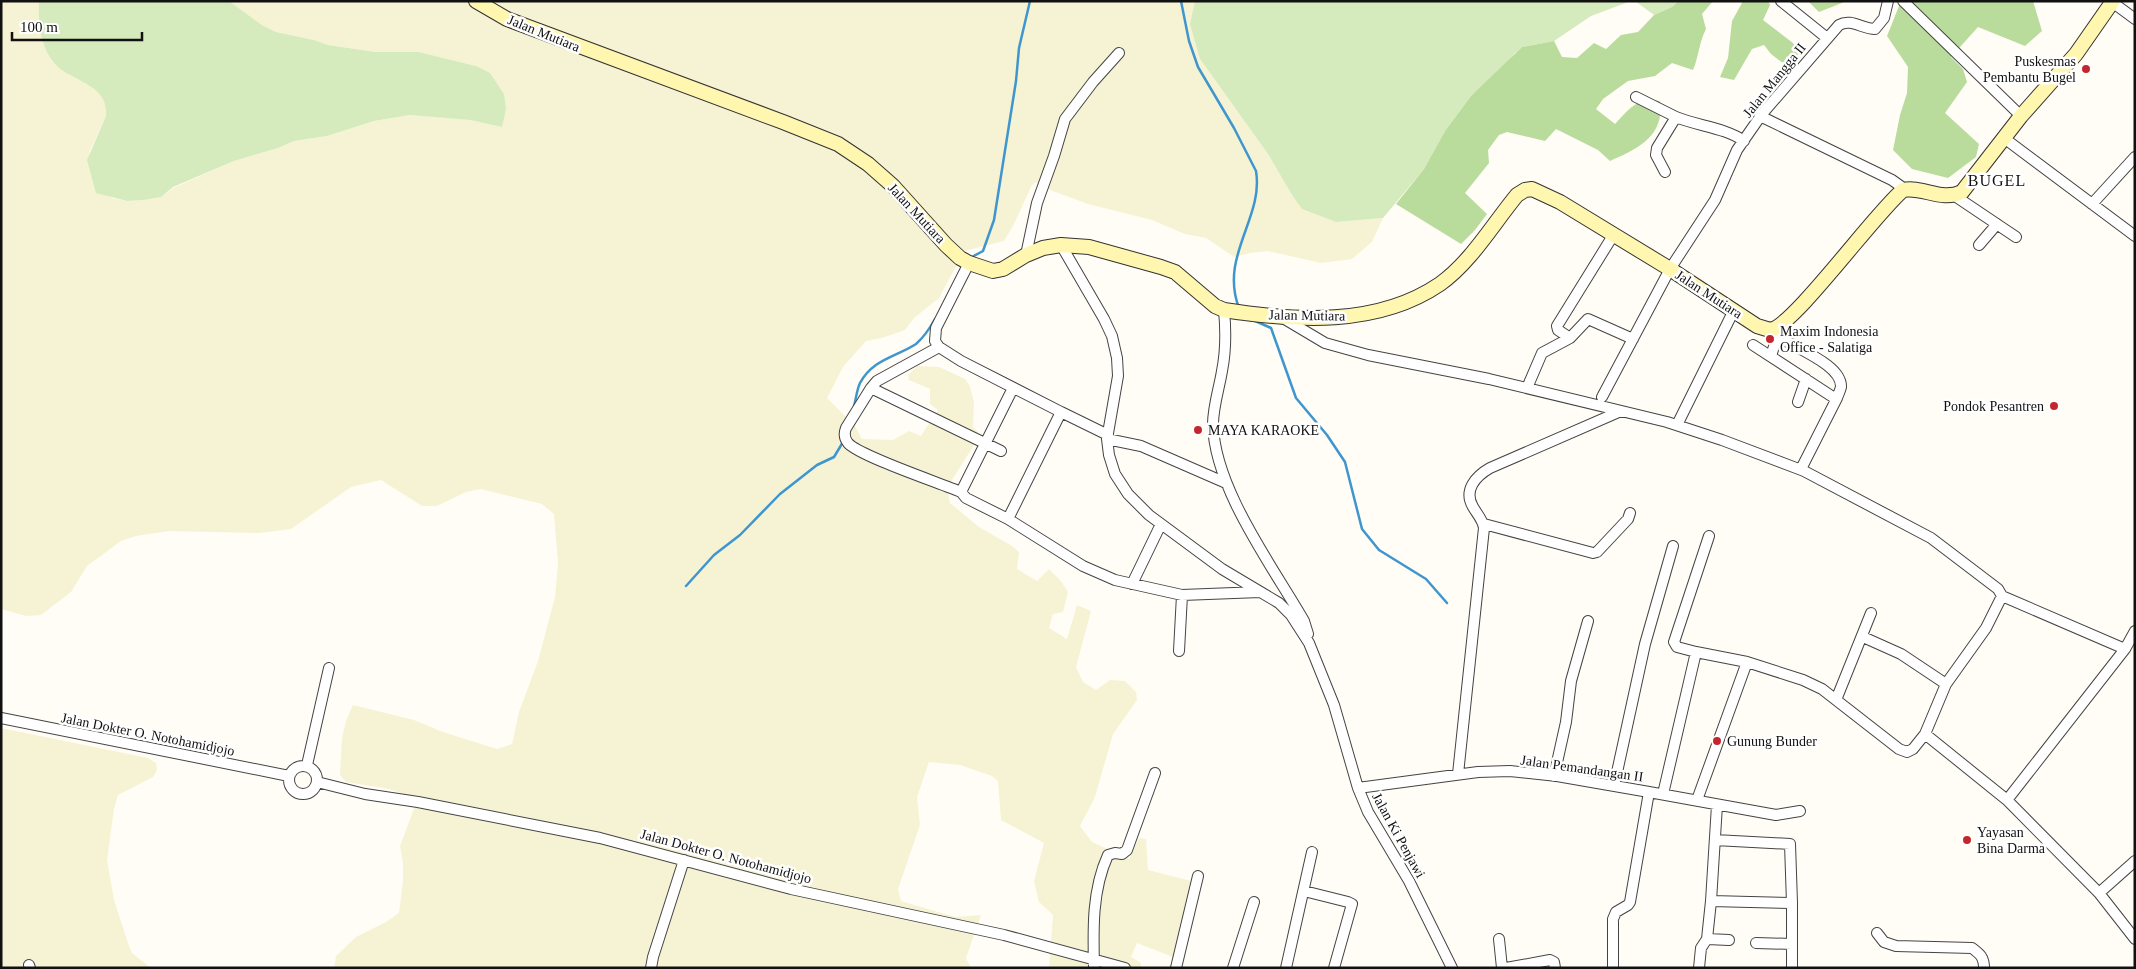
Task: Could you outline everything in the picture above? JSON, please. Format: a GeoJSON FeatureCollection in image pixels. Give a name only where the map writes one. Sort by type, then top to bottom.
{"type":"FeatureCollection","features":[{"type":"Feature","properties":{"kind":"street","name":"Jalan Mutiara"},"geometry":{"type":"LineString","coordinates":[[476,1],[506,19],[838,144],[868,164],[887,181],[960,258],[993,271],[1003,269],[1042,248],[1061,245],[1088,247],[1175,272],[1215,306],[1224,310],[1281,317],[1319,319],[1346,317],[1392,306],[1415,297],[1439,284],[1459,267],[1517,194],[1532,189],[1614,234],[1758,326],[1774,333]]}},
{"type":"Feature","properties":{"kind":"street"},"geometry":{"type":"LineString","coordinates":[[1781,1],[1827,38]]}},
{"type":"Feature","properties":{"kind":"street","name":"Jalan Mangga II"},"geometry":{"type":"LineString","coordinates":[[1602,397],[1670,269],[1716,200],[1737,150],[1760,116],[1839,24],[1844,22],[1868,29],[1875,29],[1884,18],[1888,1]]}},
{"type":"Feature","properties":{"kind":"street"},"geometry":{"type":"LineString","coordinates":[[1903,1],[2021,116]]}},
{"type":"Feature","properties":{"kind":"street"},"geometry":{"type":"LineString","coordinates":[[1760,116],[1892,180],[1906,190],[1955,196],[1962,192],[2021,116],[2076,54],[2113,1],[2135,19]]}},
{"type":"Feature","properties":{"kind":"street"},"geometry":{"type":"LineString","coordinates":[[1026,255],[1036,203],[1054,156],[1065,119],[1093,82],[1119,53]]}},
{"type":"Feature","properties":{"kind":"street"},"geometry":{"type":"LineString","coordinates":[[1636,97],[1692,124],[1734,134],[1744,140]]}},
{"type":"Feature","properties":{"kind":"street"},"geometry":{"type":"LineString","coordinates":[[1665,172],[1656,155],[1657,148],[1676,117]]}},
{"type":"Feature","properties":{"kind":"street"},"geometry":{"type":"LineString","coordinates":[[2004,138],[2135,236]]}},
{"type":"Feature","properties":{"kind":"street"},"geometry":{"type":"LineString","coordinates":[[2092,204],[2135,157]]}},
{"type":"Feature","properties":{"kind":"street"},"geometry":{"type":"LineString","coordinates":[[1771,356],[1774,333],[1814,291],[1879,214],[1898,194],[1906,190]]}},
{"type":"Feature","properties":{"kind":"street"},"geometry":{"type":"LineString","coordinates":[[1955,196],[2016,237]]}},
{"type":"Feature","properties":{"kind":"street"},"geometry":{"type":"LineString","coordinates":[[1979,245],[1997,224]]}},
{"type":"Feature","properties":{"kind":"street"},"geometry":{"type":"LineString","coordinates":[[1570,338],[1558,330],[1557,326],[1614,234]]}},
{"type":"Feature","properties":{"kind":"street"},"geometry":{"type":"LineString","coordinates":[[1061,245],[1104,319],[1114,343],[1118,376],[1108,437],[1111,465],[1122,485],[1149,515],[1222,570],[1261,592],[1288,611],[1309,643]]}},
{"type":"Feature","properties":{"kind":"street"},"geometry":{"type":"LineString","coordinates":[[968,262],[936,328],[935,341],[939,347],[961,361],[1108,437],[1141,446],[1226,483]]}},
{"type":"Feature","properties":{"kind":"street"},"geometry":{"type":"LineString","coordinates":[[1224,310],[1225,351],[1213,427],[1226,483],[1247,525],[1304,621],[1308,631],[1309,643]]}},
{"type":"Feature","properties":{"kind":"street"},"geometry":{"type":"LineString","coordinates":[[1677,425],[1734,310]]}},
{"type":"Feature","properties":{"kind":"street"},"geometry":{"type":"LineString","coordinates":[[1281,317],[1325,342],[1368,355],[1526,388],[1677,425],[1801,469],[1931,538],[1998,589],[2002,596],[2125,649]]}},
{"type":"Feature","properties":{"kind":"street"},"geometry":{"type":"LineString","coordinates":[[1526,388],[1542,353],[1570,338],[1590,318],[1633,339]]}},
{"type":"Feature","properties":{"kind":"street"},"geometry":{"type":"LineString","coordinates":[[1774,333],[1830,366],[1839,376],[1841,387],[1801,469]]}},
{"type":"Feature","properties":{"kind":"street"},"geometry":{"type":"LineString","coordinates":[[1753,345],[1836,399]]}},
{"type":"Feature","properties":{"kind":"street"},"geometry":{"type":"LineString","coordinates":[[939,347],[877,382],[846,428],[844,436],[848,443],[867,454],[961,492],[966,498],[1008,519],[1083,566],[1115,580],[1182,595],[1261,592]]}},
{"type":"Feature","properties":{"kind":"street"},"geometry":{"type":"LineString","coordinates":[[1798,402],[1806,379]]}},
{"type":"Feature","properties":{"kind":"street"},"geometry":{"type":"LineString","coordinates":[[872,388],[1001,450]]}},
{"type":"Feature","properties":{"kind":"street"},"geometry":{"type":"LineString","coordinates":[[961,492],[1013,388]]}},
{"type":"Feature","properties":{"kind":"street"},"geometry":{"type":"LineString","coordinates":[[1458,774],[1484,524],[1472,505],[1469,495],[1471,486],[1478,476],[1502,462],[1621,411]]}},
{"type":"Feature","properties":{"kind":"street"},"geometry":{"type":"LineString","coordinates":[[1008,519],[1061,412]]}},
{"type":"Feature","properties":{"kind":"street"},"geometry":{"type":"LineString","coordinates":[[1484,524],[1593,553],[1598,552],[1628,519],[1630,513]]}},
{"type":"Feature","properties":{"kind":"street"},"geometry":{"type":"LineString","coordinates":[[1132,584],[1161,524]]}},
{"type":"Feature","properties":{"kind":"street"},"geometry":{"type":"LineString","coordinates":[[1709,536],[1674,644],[1677,647],[1696,652],[1748,662],[1803,680],[1822,689],[1903,751],[1907,752],[1913,749],[1925,734],[1946,684],[1986,628],[2002,596]]}},
{"type":"Feature","properties":{"kind":"street"},"geometry":{"type":"LineString","coordinates":[[1614,786],[1645,644],[1672,546]]}},
{"type":"Feature","properties":{"kind":"street"},"geometry":{"type":"LineString","coordinates":[[1179,651],[1182,595]]}},
{"type":"Feature","properties":{"kind":"street"},"geometry":{"type":"LineString","coordinates":[[1836,700],[1872,613]]}},
{"type":"Feature","properties":{"kind":"street"},"geometry":{"type":"LineString","coordinates":[[1554,776],[1566,722],[1571,681],[1588,622]]}},
{"type":"Feature","properties":{"kind":"street"},"geometry":{"type":"LineString","coordinates":[[2007,800],[2125,649],[2135,631]]}},
{"type":"Feature","properties":{"kind":"street"},"geometry":{"type":"LineString","coordinates":[[1863,637],[1901,654],[1946,684]]}},
{"type":"Feature","properties":{"kind":"street","name":"Jalan Ki Penjawi"},"geometry":{"type":"LineString","coordinates":[[1309,643],[1334,705],[1358,788],[1368,812],[1409,881],[1452,968]]}},
{"type":"Feature","properties":{"kind":"street"},"geometry":{"type":"LineString","coordinates":[[1663,794],[1696,652]]}},
{"type":"Feature","properties":{"kind":"street"},"geometry":{"type":"LineString","coordinates":[[1697,800],[1748,662]]}},
{"type":"Feature","properties":{"kind":"street"},"geometry":{"type":"LineString","coordinates":[[307,765],[329,668]]}},
{"type":"Feature","properties":{"kind":"street","name":"Jalan Dokter O. Notohamidjojo"},"geometry":{"type":"LineString","coordinates":[[1,718],[290,776]]}},
{"type":"Feature","properties":{"kind":"street"},"geometry":{"type":"LineString","coordinates":[[1925,734],[2007,800],[2099,893],[2135,939]]}},
{"type":"Feature","properties":{"kind":"street"},"geometry":{"type":"LineString","coordinates":[[307,765],[316,772],[317,782],[316,786],[309,793],[300,794],[292,789],[289,781],[290,776],[295,768],[307,765]]}},
{"type":"Feature","properties":{"kind":"street","name":"Jalan Pemandangan II"},"geometry":{"type":"LineString","coordinates":[[1358,788],[1458,774],[1510,771],[1554,776],[1778,815],[1800,811]]}},
{"type":"Feature","properties":{"kind":"street"},"geometry":{"type":"LineString","coordinates":[[1094,964],[1093,921],[1100,875],[1108,855],[1122,854],[1126,850],[1155,773]]}},
{"type":"Feature","properties":{"kind":"street","name":"Jalan Dokter O. Notohamidjojo"},"geometry":{"type":"LineString","coordinates":[[317,782],[366,794],[418,802],[600,838],[792,889],[1047,946],[1094,964],[1125,968]]}},
{"type":"Feature","properties":{"kind":"street"},"geometry":{"type":"LineString","coordinates":[[1613,968],[1613,919],[1616,912],[1630,902],[1649,792]]}},
{"type":"Feature","properties":{"kind":"street"},"geometry":{"type":"LineString","coordinates":[[1699,968],[1701,948],[1707,939],[1717,805]]}},
{"type":"Feature","properties":{"kind":"street"},"geometry":{"type":"LineString","coordinates":[[1715,840],[1790,844],[1792,968]]}},
{"type":"Feature","properties":{"kind":"street"},"geometry":{"type":"LineString","coordinates":[[1286,968],[1312,852]]}},
{"type":"Feature","properties":{"kind":"street"},"geometry":{"type":"LineString","coordinates":[[651,968],[684,860]]}},
{"type":"Feature","properties":{"kind":"street"},"geometry":{"type":"LineString","coordinates":[[2099,893],[2135,861]]}},
{"type":"Feature","properties":{"kind":"street"},"geometry":{"type":"LineString","coordinates":[[1176,968],[1198,876]]}},
{"type":"Feature","properties":{"kind":"street"},"geometry":{"type":"LineString","coordinates":[[1304,891],[1352,904],[1334,968]]}},
{"type":"Feature","properties":{"kind":"street"},"geometry":{"type":"LineString","coordinates":[[1711,901],[1792,903]]}},
{"type":"Feature","properties":{"kind":"street"},"geometry":{"type":"LineString","coordinates":[[1234,968],[1254,902]]}},
{"type":"Feature","properties":{"kind":"street"},"geometry":{"type":"LineString","coordinates":[[1877,933],[1884,942],[1896,946],[1972,948],[1981,954],[1984,968]]}},
{"type":"Feature","properties":{"kind":"street"},"geometry":{"type":"LineString","coordinates":[[1499,938],[1502,968]]}},
{"type":"Feature","properties":{"kind":"street"},"geometry":{"type":"LineString","coordinates":[[1707,939],[1729,940]]}},
{"type":"Feature","properties":{"kind":"street"},"geometry":{"type":"LineString","coordinates":[[1756,943],[1792,944]]}},
{"type":"Feature","properties":{"kind":"street"},"geometry":{"type":"LineString","coordinates":[[1506,968],[1550,960],[1554,962],[1555,968]]}},
{"type":"Feature","properties":{"kind":"shaded area"},"geometry":{"type":"Polygon","coordinates":[[[1,1],[39,1],[39,11],[69,75],[91,86],[104,98],[107,108],[106,116],[89,153],[112,198],[127,201],[161,197],[173,188],[234,161],[278,148],[294,141],[327,136],[374,121],[410,115],[470,120],[502,127],[504,94],[476,66],[419,52],[376,52],[328,45],[276,32],[262,25],[229,1],[1195,1],[1194,7],[1200,59],[1268,154],[1292,195],[1303,209],[1336,222],[1383,218],[1372,242],[1352,259],[1321,263],[1268,251],[1234,257],[1206,238],[1185,234],[1152,220],[1088,204],[1050,190],[1036,182],[1032,185],[1004,241],[964,251],[939,298],[914,318],[905,330],[866,341],[843,367],[827,398],[855,426],[862,439],[893,440],[909,431],[921,436],[938,410],[930,404],[930,389],[909,380],[908,375],[917,366],[939,367],[965,379],[970,386],[974,403],[973,427],[978,432],[974,445],[947,488],[950,503],[979,527],[1019,552],[1017,569],[1037,581],[1049,569],[1060,580],[1068,592],[1063,612],[1053,614],[1049,628],[1067,639],[1077,605],[1091,611],[1076,667],[1083,682],[1096,690],[1110,680],[1125,681],[1136,692],[1137,700],[1113,734],[1095,797],[1080,826],[1092,842],[1129,859],[1139,838],[1146,839],[1148,870],[1191,881],[1173,957],[1137,943],[1131,957],[1141,963],[1141,968],[1049,968],[1053,915],[1039,902],[1034,881],[1044,843],[1001,820],[998,781],[992,776],[960,765],[929,762],[917,797],[920,825],[898,889],[901,901],[955,917],[981,915],[966,958],[971,968],[334,968],[336,956],[356,937],[386,922],[399,913],[403,881],[403,863],[400,846],[415,806],[415,798],[389,789],[346,782],[340,775],[342,738],[346,721],[353,705],[414,720],[443,732],[497,749],[512,744],[519,712],[538,661],[555,597],[558,562],[554,514],[542,504],[481,489],[466,492],[437,506],[422,506],[381,480],[351,487],[291,529],[259,533],[169,531],[136,536],[121,541],[87,566],[71,592],[41,615],[26,616],[1,609],[1,1]]]}},
{"type":"Feature","properties":{"kind":"shaded area"},"geometry":{"type":"Polygon","coordinates":[[[1,728],[148,758],[156,763],[157,770],[153,777],[118,795],[114,809],[107,860],[114,900],[129,946],[132,953],[151,968],[1,968],[1,728]]]}},
{"type":"Feature","properties":{"kind":"green space"},"geometry":{"type":"Polygon","coordinates":[[[39,1],[229,1],[262,25],[276,32],[328,45],[376,52],[419,52],[476,66],[490,73],[504,94],[506,109],[502,127],[470,120],[410,115],[374,121],[327,136],[294,141],[278,148],[234,161],[173,187],[161,197],[127,201],[96,193],[87,160],[106,116],[105,105],[102,97],[96,90],[62,70],[50,57],[41,34],[39,1]]]}},
{"type":"Feature","properties":{"kind":"green space"},"geometry":{"type":"Polygon","coordinates":[[[1195,1],[1631,1],[1591,16],[1554,41],[1522,47],[1501,70],[1471,96],[1445,131],[1424,169],[1383,218],[1336,222],[1302,209],[1268,154],[1200,59],[1190,24],[1195,1]]]}},
{"type":"Feature","properties":{"kind":"green space"},"geometry":{"type":"Polygon","coordinates":[[[1635,1],[1678,1],[1672,7],[1654,15],[1635,1]]]}},
{"type":"Feature","properties":{"kind":"green space"},"geometry":{"type":"Polygon","coordinates":[[[1678,1],[1713,1],[1702,14],[1706,29],[1693,70],[1672,63],[1655,76],[1628,81],[1603,99],[1596,109],[1615,124],[1640,102],[1646,100],[1660,101],[1660,113],[1654,132],[1639,146],[1610,161],[1598,150],[1556,129],[1545,141],[1507,132],[1499,135],[1488,150],[1489,163],[1465,193],[1487,214],[1461,244],[1396,204],[1424,169],[1445,131],[1471,96],[1522,47],[1554,41],[1562,57],[1577,58],[1594,43],[1606,49],[1621,35],[1638,32],[1654,15],[1672,7],[1678,1]]]}},
{"type":"Feature","properties":{"kind":"green space"},"geometry":{"type":"Polygon","coordinates":[[[1740,1],[1768,1],[1770,5],[1763,20],[1793,43],[1800,53],[1788,67],[1771,54],[1764,45],[1752,49],[1734,80],[1720,77],[1728,58],[1732,21],[1742,3],[1740,1]]]}},
{"type":"Feature","properties":{"kind":"green space"},"geometry":{"type":"Polygon","coordinates":[[[1808,1],[1847,1],[1819,12],[1808,1]]]}},
{"type":"Feature","properties":{"kind":"green space"},"geometry":{"type":"Polygon","coordinates":[[[1901,1],[2033,1],[2042,31],[2025,46],[1978,27],[1951,57],[1963,69],[1967,82],[1945,113],[1979,144],[1976,157],[1948,178],[1912,169],[1893,150],[1900,115],[1907,93],[1908,67],[1887,36],[1901,1]]]}},
{"type":"Feature","properties":{"kind":"waterway"},"geometry":{"type":"LineString","coordinates":[[970,258],[983,251],[994,220],[1016,81],[1019,48],[1030,1]]}},
{"type":"Feature","properties":{"kind":"waterway"},"geometry":{"type":"LineString","coordinates":[[1181,1],[1189,41],[1198,67],[1234,128],[1256,171],[1257,188],[1254,205],[1234,271],[1234,289],[1239,308]]}},
{"type":"Feature","properties":{"kind":"waterway"},"geometry":{"type":"LineString","coordinates":[[854,406],[859,385],[865,375],[885,359],[916,344],[935,319]]}},
{"type":"Feature","properties":{"kind":"waterway"},"geometry":{"type":"LineString","coordinates":[[1253,320],[1271,328],[1296,398],[1327,435],[1345,462],[1362,529],[1379,550],[1426,579],[1447,603]]}},
{"type":"Feature","properties":{"kind":"waterway"},"geometry":{"type":"LineString","coordinates":[[686,586],[714,555],[740,535],[780,494],[817,465],[834,457],[843,442]]}},
{"type":"Feature","properties":{"kind":"place","name":"Puskesmas Pembantu Bugel"},"geometry":{"type":"Point","coordinates":[2086,69]}},
{"type":"Feature","properties":{"kind":"place","name":"Maxim Indonesia Office - Salatiga"},"geometry":{"type":"Point","coordinates":[1770,339]}},
{"type":"Feature","properties":{"kind":"place","name":"Pondok Pesantren"},"geometry":{"type":"Point","coordinates":[2054,406]}},
{"type":"Feature","properties":{"kind":"place","name":"MAYA KARAOKE"},"geometry":{"type":"Point","coordinates":[1198,430]}},
{"type":"Feature","properties":{"kind":"place","name":"Gunung Bunder"},"geometry":{"type":"Point","coordinates":[1717,741]}},
{"type":"Feature","properties":{"kind":"place","name":"Yayasan Bina Darma"},"geometry":{"type":"Point","coordinates":[1967,840]}},
{"type":"Feature","properties":{"kind":"district","name":"BUGEL"},"geometry":{"type":"Point","coordinates":[1997,180]}}]}
